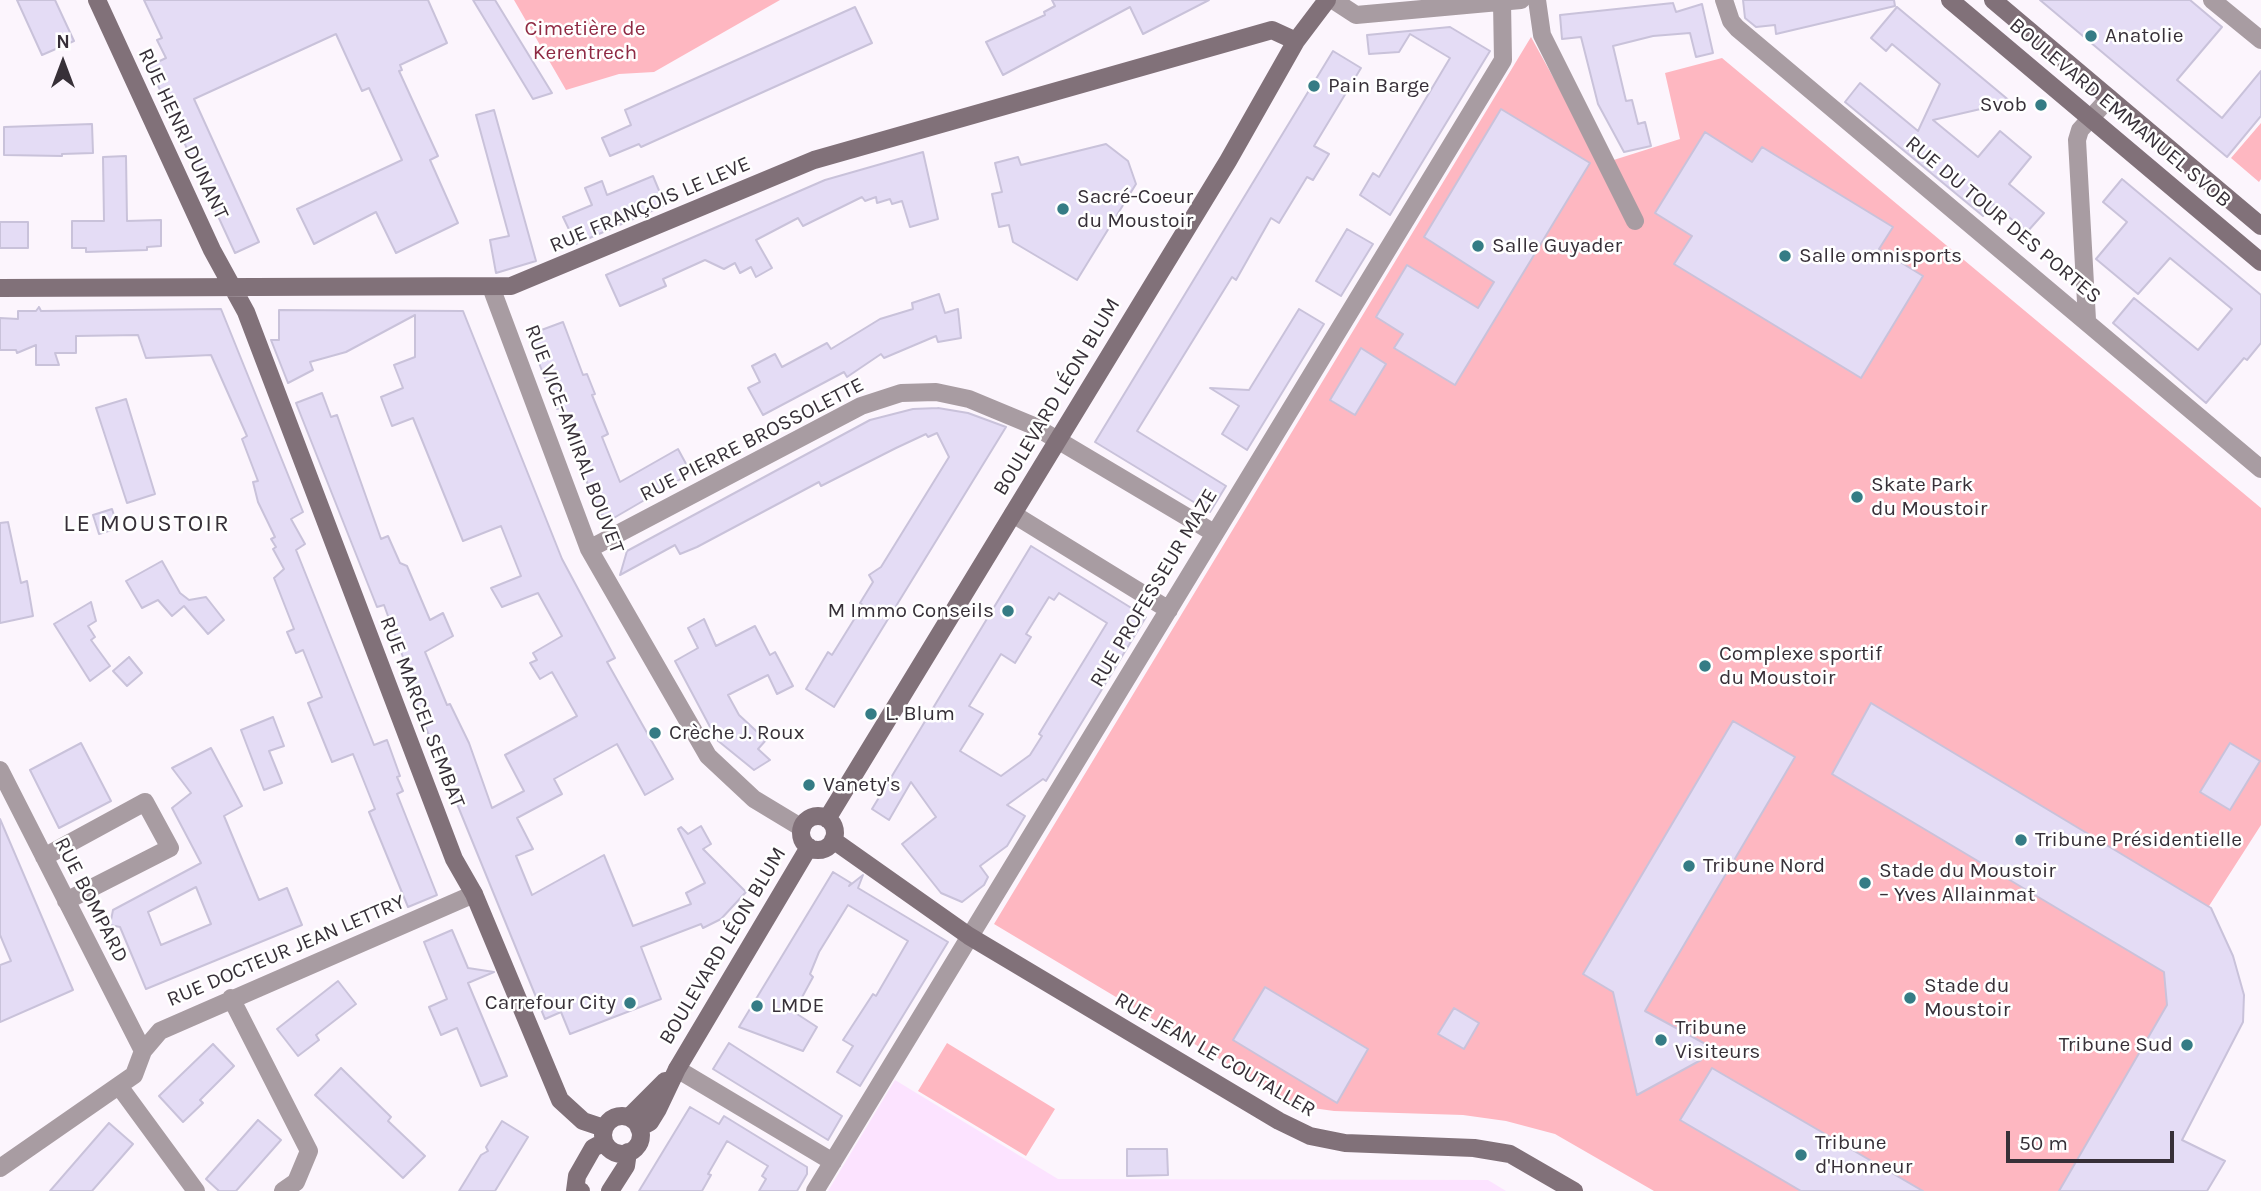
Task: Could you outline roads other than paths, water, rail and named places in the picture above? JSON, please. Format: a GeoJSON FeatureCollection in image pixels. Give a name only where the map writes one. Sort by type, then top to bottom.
{"type":"FeatureCollection","features":[{"type":"Feature","properties":{"kind":"street","name":"RUE HENRI DUNANT"},"geometry":{"type":"LineString","coordinates":[[97,0],[231,286]]}},
{"type":"Feature","properties":{"kind":"street","name":"BOULEVARD LÉON BLUM"},"geometry":{"type":"LineString","coordinates":[[827,819],[1228,161],[1296,41],[1327,0]]}},
{"type":"Feature","properties":{"kind":"street"},"geometry":{"type":"LineString","coordinates":[[1333,0],[1356,15],[1521,0]]}},
{"type":"Feature","properties":{"kind":"street"},"geometry":{"type":"LineString","coordinates":[[1537,0],[1542,35],[1635,222]]}},
{"type":"Feature","properties":{"kind":"street","name":"RUE DU TOUR DES PORTES"},"geometry":{"type":"LineString","coordinates":[[1724,0],[1731,21],[1737,28],[2261,469]]}},
{"type":"Feature","properties":{"kind":"street","name":"BOULEVARD EMMANUEL SVOB"},"geometry":{"type":"LineString","coordinates":[[1950,0],[2261,261]]}},
{"type":"Feature","properties":{"kind":"street","name":"BOULEVARD EMMANUEL SVOB"},"geometry":{"type":"LineString","coordinates":[[1993,0],[2261,226]]}},
{"type":"Feature","properties":{"kind":"street"},"geometry":{"type":"LineString","coordinates":[[2212,0],[2233,6],[2261,40]]}},
{"type":"Feature","properties":{"kind":"street","name":"RUE PROFESSEUR MAZE"},"geometry":{"type":"LineString","coordinates":[[816,1191],[1503,60],[1502,2]]}},
{"type":"Feature","properties":{"kind":"street","name":"RUE FRANÇOIS LE LEVE"},"geometry":{"type":"LineString","coordinates":[[0,288],[510,286],[568,265],[814,160],[1272,30],[1296,41]]}},
{"type":"Feature","properties":{"kind":"street"},"geometry":{"type":"LineString","coordinates":[[2087,320],[2077,154],[2080,130],[2109,98]]}},
{"type":"Feature","properties":{"kind":"street","name":"RUE MARCEL SEMBAT"},"geometry":{"type":"LineString","coordinates":[[231,286],[246,312],[454,859],[474,894],[560,1100],[583,1121],[604,1135]]}},
{"type":"Feature","properties":{"kind":"street","name":"RUE VICE-AMIRAL BOUVET"},"geometry":{"type":"LineString","coordinates":[[491,287],[589,549],[708,757],[754,799],[802,828]]}},
{"type":"Feature","properties":{"kind":"street","name":"RUE PIERRE BROSSOLETTE"},"geometry":{"type":"LineString","coordinates":[[589,549],[862,405],[901,393],[936,392],[969,399],[1058,439],[1214,533]]}},
{"type":"Feature","properties":{"kind":"street"},"geometry":{"type":"LineString","coordinates":[[1013,514],[1169,610]]}},
{"type":"Feature","properties":{"kind":"street","name":"RUE BOMPARD"},"geometry":{"type":"LineString","coordinates":[[0,770],[143,1051]]}},
{"type":"Feature","properties":{"kind":"street"},"geometry":{"type":"LineString","coordinates":[[44,857],[145,802],[170,848],[66,901]]}},
{"type":"Feature","properties":{"kind":"street"},"geometry":{"type":"LineString","coordinates":[[814,816],[827,819],[834,828],[833,840],[820,850],[809,847],[802,839],[802,828],[814,816]]}},
{"type":"Feature","properties":{"kind":"street","name":"RUE JEAN LE COUTALLER"},"geometry":{"type":"LineString","coordinates":[[833,840],[969,936],[1279,1121],[1310,1136],[1345,1143],[1474,1148],[1510,1154],[1574,1191]]}},
{"type":"Feature","properties":{"kind":"street","name":"BOULEVARD LÉON BLUM"},"geometry":{"type":"LineString","coordinates":[[581,1191],[575,1191],[584,1163],[617,1116],[634,1123],[650,1122],[677,1069],[809,847]]}},
{"type":"Feature","properties":{"kind":"street","name":"RUE DOCTEUR JEAN LETTRY"},"geometry":{"type":"LineString","coordinates":[[0,1168],[134,1075],[143,1051],[160,1031],[474,894]]}},
{"type":"Feature","properties":{"kind":"street"},"geometry":{"type":"LineString","coordinates":[[231,998],[309,1151],[296,1182],[283,1191]]}},
{"type":"Feature","properties":{"kind":"street"},"geometry":{"type":"LineString","coordinates":[[677,1069],[833,1162]]}},
{"type":"Feature","properties":{"kind":"street"},"geometry":{"type":"LineString","coordinates":[[119,1086],[196,1191]]}},
{"type":"Feature","properties":{"kind":"street","name":"BOULEVARD LÉON BLUM"},"geometry":{"type":"LineString","coordinates":[[610,1191],[626,1166],[628,1152],[640,1140],[634,1123]]}},
{"type":"Feature","properties":{"kind":"street"},"geometry":{"type":"LineString","coordinates":[[604,1135],[611,1150],[628,1152]]}},
{"type":"Feature","properties":{"kind":"place","name":"Anatolie"},"geometry":{"type":"Point","coordinates":[2091,36]}},
{"type":"Feature","properties":{"kind":"place","name":"Pain Barge"},"geometry":{"type":"Point","coordinates":[1314,86]}},
{"type":"Feature","properties":{"kind":"place","name":"Svob"},"geometry":{"type":"Point","coordinates":[2041,105]}},
{"type":"Feature","properties":{"kind":"place","name":"Sacré-Coeur du Moustoir"},"geometry":{"type":"Point","coordinates":[1063,209]}},
{"type":"Feature","properties":{"kind":"place","name":"Salle Guyader"},"geometry":{"type":"Point","coordinates":[1478,246]}},
{"type":"Feature","properties":{"kind":"place","name":"Salle omnisports"},"geometry":{"type":"Point","coordinates":[1785,256]}},
{"type":"Feature","properties":{"kind":"place","name":"Skate Park du Moustoir"},"geometry":{"type":"Point","coordinates":[1857,497]}},
{"type":"Feature","properties":{"kind":"place","name":"M Immo Conseils"},"geometry":{"type":"Point","coordinates":[1008,611]}},
{"type":"Feature","properties":{"kind":"place","name":"Complexe sportif du Moustoir"},"geometry":{"type":"Point","coordinates":[1705,666]}},
{"type":"Feature","properties":{"kind":"place","name":"L. Blum"},"geometry":{"type":"Point","coordinates":[871,714]}},
{"type":"Feature","properties":{"kind":"place","name":"Crèche J. Roux"},"geometry":{"type":"Point","coordinates":[655,733]}},
{"type":"Feature","properties":{"kind":"place","name":"Vanety's"},"geometry":{"type":"Point","coordinates":[809,785]}},
{"type":"Feature","properties":{"kind":"place","name":"Tribune Présidentielle"},"geometry":{"type":"Point","coordinates":[2021,840]}},
{"type":"Feature","properties":{"kind":"place","name":"Tribune Nord"},"geometry":{"type":"Point","coordinates":[1689,866]}},
{"type":"Feature","properties":{"kind":"place","name":"Stade du Moustoir – Yves Allainmat"},"geometry":{"type":"Point","coordinates":[1865,883]}},
{"type":"Feature","properties":{"kind":"place","name":"Stade du Moustoir"},"geometry":{"type":"Point","coordinates":[1910,998]}},
{"type":"Feature","properties":{"kind":"place","name":"Carrefour City"},"geometry":{"type":"Point","coordinates":[630,1003]}},
{"type":"Feature","properties":{"kind":"place","name":"LMDE"},"geometry":{"type":"Point","coordinates":[757,1006]}},
{"type":"Feature","properties":{"kind":"place","name":"Tribune Visiteurs"},"geometry":{"type":"Point","coordinates":[1661,1040]}},
{"type":"Feature","properties":{"kind":"place","name":"Tribune Sud"},"geometry":{"type":"Point","coordinates":[2187,1045]}},
{"type":"Feature","properties":{"kind":"place","name":"Tribune d'Honneur"},"geometry":{"type":"Point","coordinates":[1801,1155]}},
{"type":"Feature","properties":{"kind":"district","name":"LE MOUSTOIR"},"geometry":{"type":"Point","coordinates":[147,524]}},
{"type":"Feature","properties":{"kind":"park label","name":"Cimetière de Kerentrech"},"geometry":{"type":"Point","coordinates":[585,41]}}]}
